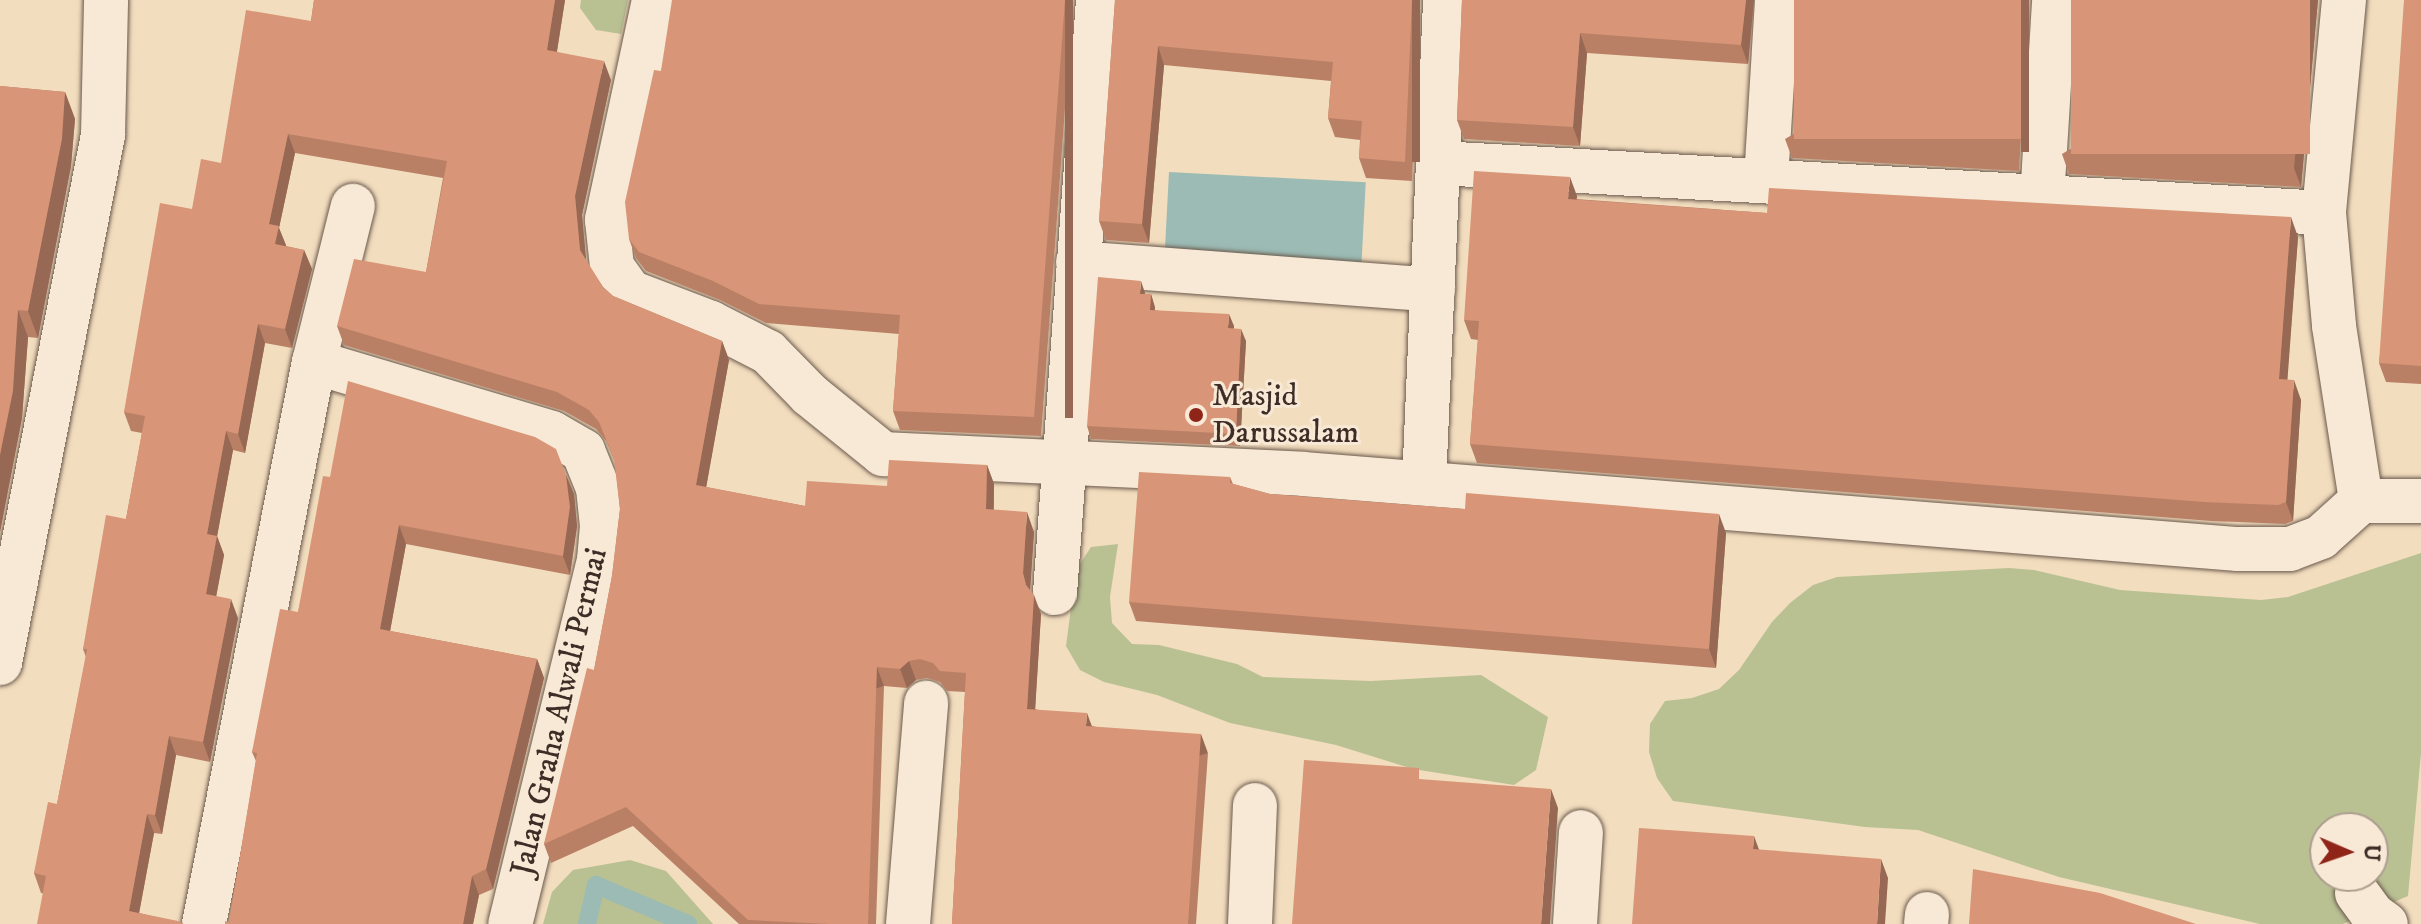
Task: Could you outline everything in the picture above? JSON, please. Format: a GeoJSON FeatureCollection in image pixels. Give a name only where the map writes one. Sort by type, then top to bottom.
{"type":"FeatureCollection","features":[{"type":"Feature","properties":{"kind":"street"},"geometry":{"type":"LineString","coordinates":[[0,663],[5,614],[103,135],[106,0]]}},
{"type":"Feature","properties":{"kind":"street"},"geometry":{"type":"LineString","coordinates":[[654,0],[607,220],[612,267],[630,292],[711,323],[768,352],[810,395],[883,454],[1064,461],[1424,483],[2238,549],[2290,549],[2321,537],[2361,501],[2421,501]]}},
{"type":"Feature","properties":{"kind":"street"},"geometry":{"type":"LineString","coordinates":[[1055,593],[1098,0]]}},
{"type":"Feature","properties":{"kind":"street"},"geometry":{"type":"LineString","coordinates":[[1424,483],[1445,0]]}},
{"type":"Feature","properties":{"kind":"street"},"geometry":{"type":"LineString","coordinates":[[1766,180],[1777,0]]}},
{"type":"Feature","properties":{"kind":"street"},"geometry":{"type":"LineString","coordinates":[[2042,199],[2054,0]]}},
{"type":"Feature","properties":{"kind":"street"},"geometry":{"type":"LineString","coordinates":[[2344,0],[2324,213],[2334,326],[2361,501]]}},
{"type":"Feature","properties":{"kind":"street"},"geometry":{"type":"LineString","coordinates":[[1439,163],[2324,213]]}},
{"type":"Feature","properties":{"kind":"street"},"geometry":{"type":"LineString","coordinates":[[204,924],[314,362],[353,206]]}},
{"type":"Feature","properties":{"kind":"street"},"geometry":{"type":"LineString","coordinates":[[1078,263],[1433,290]]}},
{"type":"Feature","properties":{"kind":"street","name":"Jalan Graha Alwali Permai"},"geometry":{"type":"LineString","coordinates":[[314,362],[552,433],[583,451],[598,488],[602,526],[599,560],[510,924]]}},
{"type":"Feature","properties":{"kind":"street"},"geometry":{"type":"LineString","coordinates":[[908,924],[926,703]]}},
{"type":"Feature","properties":{"kind":"street"},"geometry":{"type":"LineString","coordinates":[[1250,924],[1255,805]]}},
{"type":"Feature","properties":{"kind":"street"},"geometry":{"type":"LineString","coordinates":[[1575,924],[1581,832]]}},
{"type":"Feature","properties":{"kind":"green space"},"geometry":{"type":"Polygon","coordinates":[[[581,0],[628,0],[621,34],[596,30],[580,8],[581,0]]]}},
{"type":"Feature","properties":{"kind":"green space"},"geometry":{"type":"Polygon","coordinates":[[[1118,544],[1110,597],[1112,623],[1132,644],[1159,645],[1237,664],[1263,677],[1371,681],[1481,675],[1548,717],[1536,770],[1514,785],[1413,769],[1336,745],[1230,723],[1157,695],[1104,682],[1080,670],[1066,646],[1076,570],[1091,547],[1118,544]]]}},
{"type":"Feature","properties":{"kind":"green space"},"geometry":{"type":"Polygon","coordinates":[[[2421,553],[2421,753],[2408,896],[2343,924],[2260,924],[2059,877],[1918,830],[1865,827],[1673,801],[1657,778],[1649,752],[1650,724],[1665,701],[1692,698],[1719,689],[1739,670],[1772,622],[1790,603],[1813,585],[1837,577],[2009,568],[2034,570],[2120,590],[2261,600],[2288,597],[2421,553]]]}},
{"type":"Feature","properties":{"kind":"green space"},"geometry":{"type":"Polygon","coordinates":[[[630,860],[666,871],[713,924],[543,924],[552,892],[573,870],[630,860]]]}},
{"type":"Feature","properties":{"kind":"water"},"geometry":{"type":"Polygon","coordinates":[[[1169,172],[1366,182],[1361,271],[1164,261],[1169,172]]]}},
{"type":"Feature","properties":{"kind":"building"},"geometry":{"type":"Polygon","coordinates":[[[314,0],[555,0],[547,50],[604,61],[575,196],[580,250],[603,287],[613,296],[722,341],[696,485],[805,506],[807,481],[887,486],[889,460],[987,465],[986,509],[1027,512],[1023,573],[1026,585],[1034,595],[1027,709],[1087,713],[1086,726],[1201,734],[1188,924],[952,924],[966,673],[940,671],[933,663],[920,659],[909,661],[900,669],[877,667],[868,924],[748,920],[626,807],[544,844],[587,668],[594,670],[612,576],[620,509],[614,459],[599,422],[589,410],[557,392],[337,326],[354,259],[426,272],[447,161],[288,134],[269,224],[279,226],[275,244],[304,250],[285,329],[258,324],[238,434],[226,431],[207,534],[217,536],[206,594],[231,599],[203,742],[169,736],[155,815],[147,814],[129,911],[184,924],[37,924],[46,876],[34,873],[48,802],[57,804],[87,649],[83,649],[106,515],[126,519],[145,416],[124,412],[160,203],[192,209],[201,159],[221,163],[246,10],[311,21],[314,0]]]}},
{"type":"Feature","properties":{"kind":"building"},"geometry":{"type":"Polygon","coordinates":[[[672,0],[1065,0],[1034,417],[893,411],[900,315],[759,304],[713,281],[639,252],[629,239],[625,202],[654,70],[661,71],[672,0]]]}},
{"type":"Feature","properties":{"kind":"building"},"geometry":{"type":"Polygon","coordinates":[[[1115,0],[1412,0],[1405,162],[1359,158],[1362,121],[1328,118],[1333,62],[1158,46],[1142,224],[1099,221],[1115,0]]]}},
{"type":"Feature","properties":{"kind":"building"},"geometry":{"type":"Polygon","coordinates":[[[1462,0],[1746,0],[1741,45],[1580,33],[1573,127],[1457,120],[1462,0]]]}},
{"type":"Feature","properties":{"kind":"building"},"geometry":{"type":"Polygon","coordinates":[[[1794,0],[2021,0],[2021,139],[1794,139],[1794,0]]]}},
{"type":"Feature","properties":{"kind":"building"},"geometry":{"type":"Polygon","coordinates":[[[2071,0],[2310,0],[2310,154],[2071,154],[2071,0]]]}},
{"type":"Feature","properties":{"kind":"building"},"geometry":{"type":"Polygon","coordinates":[[[2404,0],[2421,0],[2421,366],[2379,363],[2404,0]]]}},
{"type":"Feature","properties":{"kind":"building"},"geometry":{"type":"Polygon","coordinates":[[[0,86],[65,92],[62,139],[28,311],[18,310],[13,391],[0,455],[0,86]]]}},
{"type":"Feature","properties":{"kind":"building"},"geometry":{"type":"Polygon","coordinates":[[[1474,171],[1570,177],[1568,199],[1767,213],[1769,188],[2291,217],[2279,379],[2294,380],[2286,502],[2278,505],[2204,502],[1470,444],[1479,321],[1464,320],[1474,171]]]}},
{"type":"Feature","properties":{"kind":"building"},"geometry":{"type":"Polygon","coordinates":[[[1098,277],[1141,281],[1140,294],[1151,294],[1150,310],[1229,314],[1228,328],[1241,329],[1236,434],[1087,426],[1098,277]]]}},
{"type":"Feature","properties":{"kind":"building"},"geometry":{"type":"Polygon","coordinates":[[[348,381],[535,437],[556,449],[566,475],[570,507],[563,556],[399,525],[380,629],[537,659],[486,869],[472,876],[463,924],[225,924],[225,921],[229,922],[257,753],[252,752],[280,609],[298,612],[323,476],[330,477],[348,381]]]}},
{"type":"Feature","properties":{"kind":"building"},"geometry":{"type":"Polygon","coordinates":[[[1139,472],[1230,477],[1230,483],[1270,494],[1465,509],[1466,493],[1719,514],[1709,649],[1129,602],[1139,472]]]}},
{"type":"Feature","properties":{"kind":"building"},"geometry":{"type":"Polygon","coordinates":[[[1304,760],[1419,768],[1419,779],[1551,789],[1541,924],[1292,924],[1304,760]]]}},
{"type":"Feature","properties":{"kind":"building"},"geometry":{"type":"Polygon","coordinates":[[[1639,828],[1754,836],[1753,849],[1881,859],[1877,924],[1632,924],[1639,828]]]}},
{"type":"Feature","properties":{"kind":"building"},"geometry":{"type":"Polygon","coordinates":[[[1973,869],[2100,893],[2196,924],[1969,924],[1973,869]]]}},
{"type":"Feature","properties":{"kind":"waterway"},"geometry":{"type":"LineString","coordinates":[[587,924],[596,885],[688,924]]}},
{"type":"Feature","properties":{"kind":"place","name":"Masjid Darussalam"},"geometry":{"type":"Point","coordinates":[1196,415]}}]}
